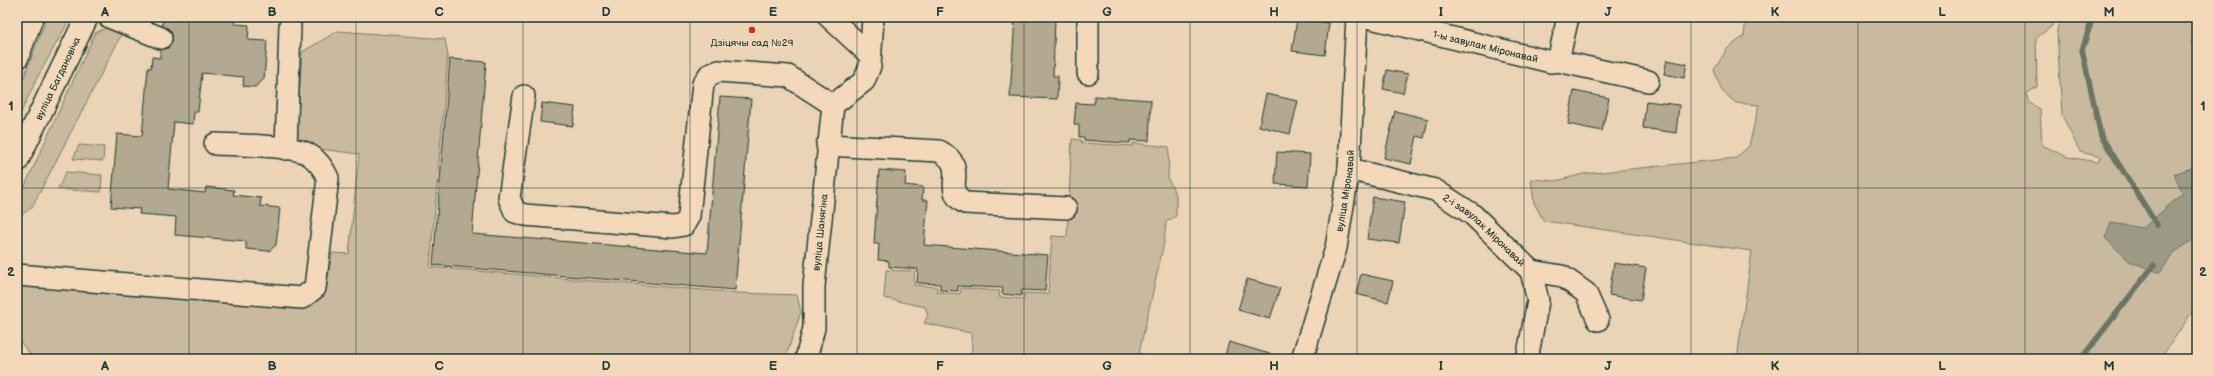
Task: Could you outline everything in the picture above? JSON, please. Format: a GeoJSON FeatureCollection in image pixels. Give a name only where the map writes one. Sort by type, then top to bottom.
{"type":"FeatureCollection","features":[{"type":"Feature","properties":{"kind":"main road"},"geometry":{"type":"LineString","coordinates":[[17,58],[32,17]]}},
{"type":"Feature","properties":{"kind":"main road","name":"вуліца Багдановіча"},"geometry":{"type":"LineString","coordinates":[[17,161],[87,17]]}},
{"type":"Feature","properties":{"kind":"street"},"geometry":{"type":"LineString","coordinates":[[109,17],[161,38]]}},
{"type":"Feature","properties":{"kind":"street"},"geometry":{"type":"LineString","coordinates":[[829,17],[870,55]]}},
{"type":"Feature","properties":{"kind":"street"},"geometry":{"type":"LineString","coordinates":[[524,96],[510,198],[515,212],[525,215],[673,227],[684,225],[689,216],[703,84],[709,75],[719,71],[788,76],[833,105],[864,81],[870,66],[873,17]]}},
{"type":"Feature","properties":{"kind":"street"},"geometry":{"type":"LineString","coordinates":[[1088,17],[1088,74]]}},
{"type":"Feature","properties":{"kind":"street","name":"вуліца Міронавай"},"geometry":{"type":"LineString","coordinates":[[1302,359],[1336,248],[1349,169],[1357,17]]}},
{"type":"Feature","properties":{"kind":"street","name":"1-ы завулак Міронавай"},"geometry":{"type":"LineString","coordinates":[[1367,17],[1551,62],[1558,60],[1648,81]]}},
{"type":"Feature","properties":{"kind":"street"},"geometry":{"type":"LineString","coordinates":[[1558,60],[1568,17]]}},
{"type":"Feature","properties":{"kind":"street"},"geometry":{"type":"LineString","coordinates":[[286,149],[290,26]]}},
{"type":"Feature","properties":{"kind":"street","name":"вуліца Шанягіна"},"geometry":{"type":"LineString","coordinates":[[806,359],[814,328],[814,286],[827,145],[833,105]]}},
{"type":"Feature","properties":{"kind":"street"},"geometry":{"type":"LineString","coordinates":[[17,275],[302,298],[315,288],[328,178],[322,166],[308,154],[286,149],[215,144]]}},
{"type":"Feature","properties":{"kind":"street"},"geometry":{"type":"LineString","coordinates":[[827,145],[939,151],[952,161],[955,169],[954,193],[957,199],[964,203],[1066,208]]}},
{"type":"Feature","properties":{"kind":"street","name":"2-і завулак Міронавай"},"geometry":{"type":"LineString","coordinates":[[1349,169],[1435,190],[1472,214],[1531,271],[1538,301],[1527,359]]}},
{"type":"Feature","properties":{"kind":"street"},"geometry":{"type":"LineString","coordinates":[[1531,271],[1562,276],[1586,293],[1598,320]]}},
{"type":"Feature","properties":{"kind":"shaded area"},"geometry":{"type":"Polygon","coordinates":[[[47,17],[71,17],[37,78],[17,121],[17,95],[47,17]]]}},
{"type":"Feature","properties":{"kind":"shaded area"},"geometry":{"type":"Polygon","coordinates":[[[1746,17],[2055,17],[2052,26],[2036,38],[2037,87],[2027,93],[2028,102],[2040,109],[2042,145],[2067,157],[2098,162],[2102,157],[2080,152],[2062,115],[2057,31],[2060,17],[2197,17],[2192,44],[2197,48],[2197,305],[2160,359],[1737,359],[1752,251],[1544,221],[1534,203],[1531,179],[1556,181],[1583,174],[1736,158],[1749,146],[1759,105],[1736,103],[1722,91],[1714,70],[1727,49],[1744,36],[1746,17]]]}},
{"type":"Feature","properties":{"kind":"shaded area"},"geometry":{"type":"Polygon","coordinates":[[[114,28],[123,32],[32,207],[17,218],[17,203],[95,33],[104,29],[114,28]]]}},
{"type":"Feature","properties":{"kind":"shaded area"},"geometry":{"type":"Polygon","coordinates":[[[338,31],[445,39],[448,56],[430,267],[738,293],[797,295],[801,312],[785,359],[34,359],[17,338],[17,284],[173,296],[306,309],[325,293],[332,253],[349,254],[359,154],[296,146],[302,52],[338,31]]]}},
{"type":"Feature","properties":{"kind":"shaded area"},"geometry":{"type":"Polygon","coordinates":[[[1072,139],[1081,140],[1082,143],[1133,146],[1133,143],[1169,147],[1168,179],[1176,195],[1176,216],[1166,222],[1164,243],[1139,353],[1147,356],[1146,359],[968,359],[968,355],[972,351],[971,333],[924,323],[928,315],[925,307],[884,298],[886,270],[910,271],[911,265],[915,265],[914,285],[937,287],[937,292],[960,294],[961,288],[1000,291],[999,297],[1024,299],[1024,293],[1048,294],[1052,236],[1067,237],[1072,139]]]}},
{"type":"Feature","properties":{"kind":"shaded area"},"geometry":{"type":"Polygon","coordinates":[[[79,145],[104,147],[103,161],[73,159],[79,145]]]}},
{"type":"Feature","properties":{"kind":"shaded area"},"geometry":{"type":"Polygon","coordinates":[[[2197,166],[2197,237],[2174,253],[2160,273],[2129,261],[2105,238],[2111,223],[2143,228],[2183,193],[2174,174],[2197,166]]]}},
{"type":"Feature","properties":{"kind":"shaded area"},"geometry":{"type":"Polygon","coordinates":[[[66,172],[102,175],[101,192],[58,189],[66,172]]]}},
{"type":"Feature","properties":{"kind":"building"},"geometry":{"type":"Polygon","coordinates":[[[163,17],[235,17],[234,24],[249,25],[248,40],[267,41],[264,79],[255,87],[243,86],[244,77],[202,73],[198,112],[194,112],[193,124],[174,122],[168,189],[205,193],[206,187],[234,190],[233,195],[261,198],[260,206],[280,208],[276,245],[269,251],[246,249],[246,241],[175,235],[176,217],[139,214],[140,209],[111,207],[117,134],[142,136],[148,68],[151,68],[152,57],[160,58],[160,50],[168,48],[172,42],[171,31],[162,26],[163,17]]]}},
{"type":"Feature","properties":{"kind":"building"},"geometry":{"type":"Polygon","coordinates":[[[1015,17],[1055,17],[1053,76],[1058,76],[1057,99],[1010,97],[1015,17]]]}},
{"type":"Feature","properties":{"kind":"building"},"geometry":{"type":"Polygon","coordinates":[[[1297,19],[1329,23],[1325,55],[1292,51],[1297,19]]]}},
{"type":"Feature","properties":{"kind":"building"},"geometry":{"type":"Polygon","coordinates":[[[450,59],[486,62],[472,234],[707,253],[720,97],[751,99],[735,290],[433,265],[450,59]]]}},
{"type":"Feature","properties":{"kind":"building"},"geometry":{"type":"Polygon","coordinates":[[[1667,60],[1687,64],[1684,78],[1664,74],[1667,60]]]}},
{"type":"Feature","properties":{"kind":"building"},"geometry":{"type":"Polygon","coordinates":[[[1387,70],[1408,74],[1403,93],[1383,89],[1387,70]]]}},
{"type":"Feature","properties":{"kind":"building"},"geometry":{"type":"Polygon","coordinates":[[[1574,91],[1609,98],[1602,131],[1568,124],[1574,91]]]}},
{"type":"Feature","properties":{"kind":"building"},"geometry":{"type":"Polygon","coordinates":[[[1266,94],[1298,101],[1290,134],[1259,126],[1266,94]]]}},
{"type":"Feature","properties":{"kind":"building"},"geometry":{"type":"Polygon","coordinates":[[[1094,96],[1151,100],[1149,141],[1130,140],[1130,143],[1110,142],[1084,140],[1084,137],[1079,137],[1079,125],[1074,125],[1076,103],[1094,104],[1094,96]]]}},
{"type":"Feature","properties":{"kind":"building"},"geometry":{"type":"Polygon","coordinates":[[[1646,101],[1679,105],[1676,133],[1643,128],[1646,101]]]}},
{"type":"Feature","properties":{"kind":"building"},"geometry":{"type":"Polygon","coordinates":[[[542,103],[575,107],[573,126],[540,122],[542,103]]]}},
{"type":"Feature","properties":{"kind":"building"},"geometry":{"type":"Polygon","coordinates":[[[1395,111],[1428,119],[1424,138],[1417,136],[1411,164],[1384,158],[1395,111]]]}},
{"type":"Feature","properties":{"kind":"building"},"geometry":{"type":"Polygon","coordinates":[[[1277,152],[1310,154],[1308,186],[1275,184],[1277,152]]]}},
{"type":"Feature","properties":{"kind":"building"},"geometry":{"type":"Polygon","coordinates":[[[879,170],[906,172],[905,185],[923,187],[922,200],[928,200],[924,245],[1048,255],[1045,291],[1022,290],[1021,296],[1002,294],[1003,288],[958,286],[958,291],[940,290],[940,284],[917,283],[918,269],[889,267],[889,261],[878,260],[879,244],[874,244],[879,170]]]}},
{"type":"Feature","properties":{"kind":"building"},"geometry":{"type":"Polygon","coordinates":[[[1373,197],[1405,202],[1399,243],[1367,239],[1373,197]]]}},
{"type":"Feature","properties":{"kind":"building"},"geometry":{"type":"Polygon","coordinates":[[[1614,263],[1646,268],[1641,300],[1609,295],[1614,263]]]}},
{"type":"Feature","properties":{"kind":"building"},"geometry":{"type":"Polygon","coordinates":[[[1361,274],[1393,281],[1388,302],[1356,294],[1361,274]]]}},
{"type":"Feature","properties":{"kind":"building"},"geometry":{"type":"Polygon","coordinates":[[[1247,279],[1280,288],[1270,319],[1238,310],[1247,279]]]}},
{"type":"Feature","properties":{"kind":"building"},"geometry":{"type":"Polygon","coordinates":[[[1229,342],[1273,355],[1272,359],[1224,359],[1229,342]]]}},
{"type":"Feature","properties":{"kind":"waterway"},"geometry":{"type":"LineString","coordinates":[[2093,17],[2082,50],[2101,136],[2157,225]]}},
{"type":"Feature","properties":{"kind":"waterway"},"geometry":{"type":"LineString","coordinates":[[2081,359],[2154,265]]}},
{"type":"Feature","properties":{"kind":"place","name":"Дзіцячы сад №29"},"geometry":{"type":"Point","coordinates":[752,30]}}]}
